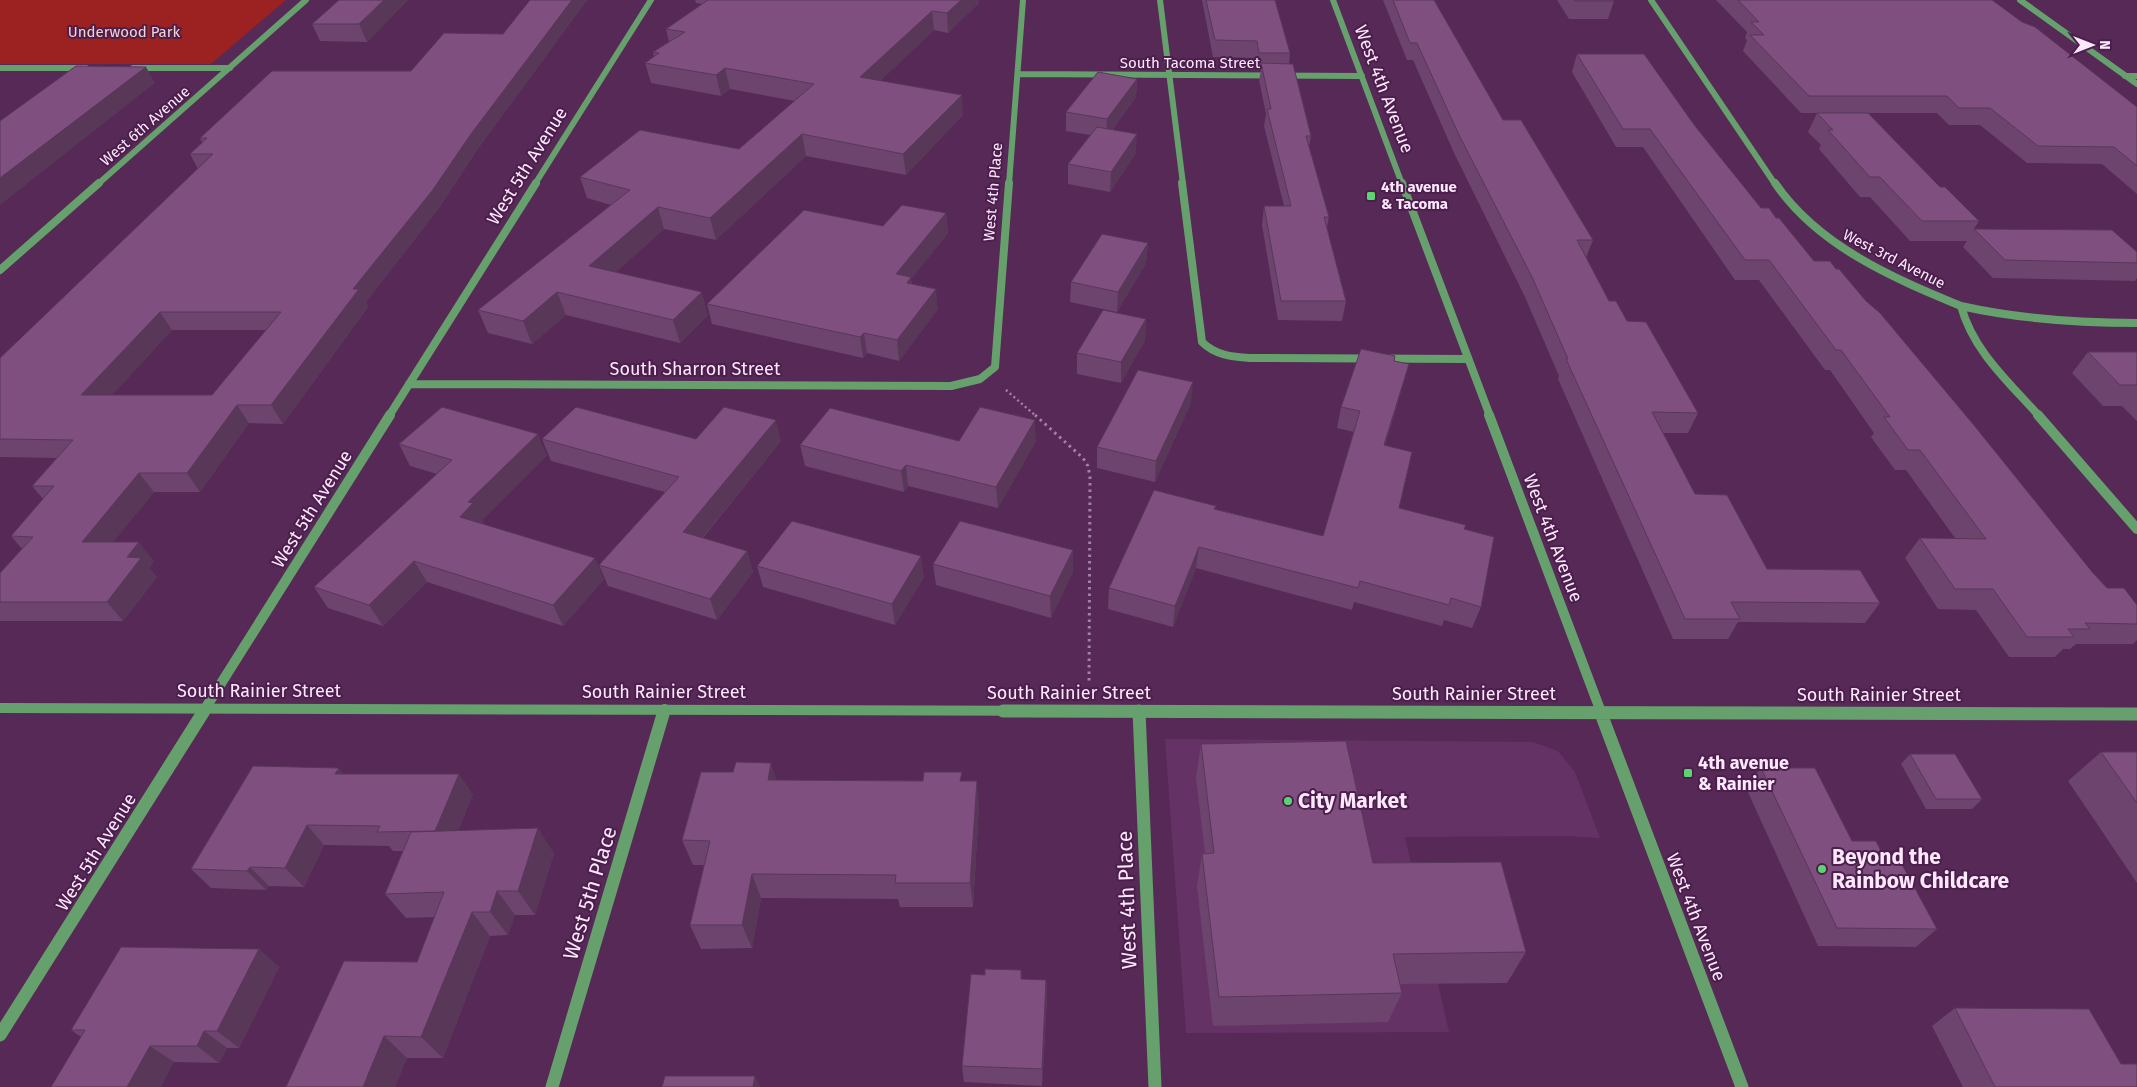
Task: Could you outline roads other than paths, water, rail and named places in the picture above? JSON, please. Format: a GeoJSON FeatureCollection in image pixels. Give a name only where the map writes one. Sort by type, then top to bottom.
{"type":"FeatureCollection","features":[{"type":"Feature","properties":{"kind":"street","name":"West 6th Avenue"},"geometry":{"type":"LineString","coordinates":[[0,270],[306,0]]}},
{"type":"Feature","properties":{"kind":"street","name":"West 5th Avenue"},"geometry":{"type":"LineString","coordinates":[[0,1035],[651,0]]}},
{"type":"Feature","properties":{"kind":"street","name":"West 4th Place"},"geometry":{"type":"LineString","coordinates":[[980,379],[995,367],[1019,74],[1023,0]]}},
{"type":"Feature","properties":{"kind":"street"},"geometry":{"type":"LineString","coordinates":[[1160,0],[1202,342],[1208,348],[1233,357],[1468,359]]}},
{"type":"Feature","properties":{"kind":"street","name":"West 4th Avenue"},"geometry":{"type":"LineString","coordinates":[[1333,0],[1742,1087]]}},
{"type":"Feature","properties":{"kind":"street","name":"West 3rd Avenue"},"geometry":{"type":"LineString","coordinates":[[1651,0],[1779,190],[1810,224],[1832,242],[1870,264],[1916,288],[1961,306],[1966,324],[1976,344],[2137,529]]}},
{"type":"Feature","properties":{"kind":"street"},"geometry":{"type":"LineString","coordinates":[[2020,0],[2137,84]]}},
{"type":"Feature","properties":{"kind":"street"},"geometry":{"type":"LineString","coordinates":[[0,68],[95,68]]}},
{"type":"Feature","properties":{"kind":"street"},"geometry":{"type":"LineString","coordinates":[[124,68],[230,68]]}},
{"type":"Feature","properties":{"kind":"street","name":"South Tacoma Street"},"geometry":{"type":"LineString","coordinates":[[1019,74],[1362,76]]}},
{"type":"Feature","properties":{"kind":"street"},"geometry":{"type":"LineString","coordinates":[[2126,76],[2137,76]]}},
{"type":"Feature","properties":{"kind":"street"},"geometry":{"type":"LineString","coordinates":[[1961,306],[1996,315],[2035,320],[2137,323]]}},
{"type":"Feature","properties":{"kind":"street","name":"South Sharron Street"},"geometry":{"type":"LineString","coordinates":[[409,384],[951,386],[980,379]]}},
{"type":"Feature","properties":{"kind":"street","name":"South Rainier Street"},"geometry":{"type":"LineString","coordinates":[[0,708],[2137,714]]}},
{"type":"Feature","properties":{"kind":"street","name":"West 5th Place"},"geometry":{"type":"LineString","coordinates":[[552,1087],[665,710]]}},
{"type":"Feature","properties":{"kind":"street","name":"West 4th Place"},"geometry":{"type":"LineString","coordinates":[[1139,711],[1155,1087]]}},
{"type":"Feature","properties":{"kind":"place","name":"4th avenue & Tacoma"},"geometry":{"type":"Point","coordinates":[1371,196]}},
{"type":"Feature","properties":{"kind":"place","name":"4th avenue & Rainier"},"geometry":{"type":"Point","coordinates":[1688,773]}},
{"type":"Feature","properties":{"kind":"place","name":"City Market"},"geometry":{"type":"Point","coordinates":[1288,801]}},
{"type":"Feature","properties":{"kind":"place","name":"Beyond the Rainbow Childcare"},"geometry":{"type":"Point","coordinates":[1822,869]}},
{"type":"Feature","properties":{"kind":"park label","name":"Underwood Park"},"geometry":{"type":"Point","coordinates":[124,32]}}]}
